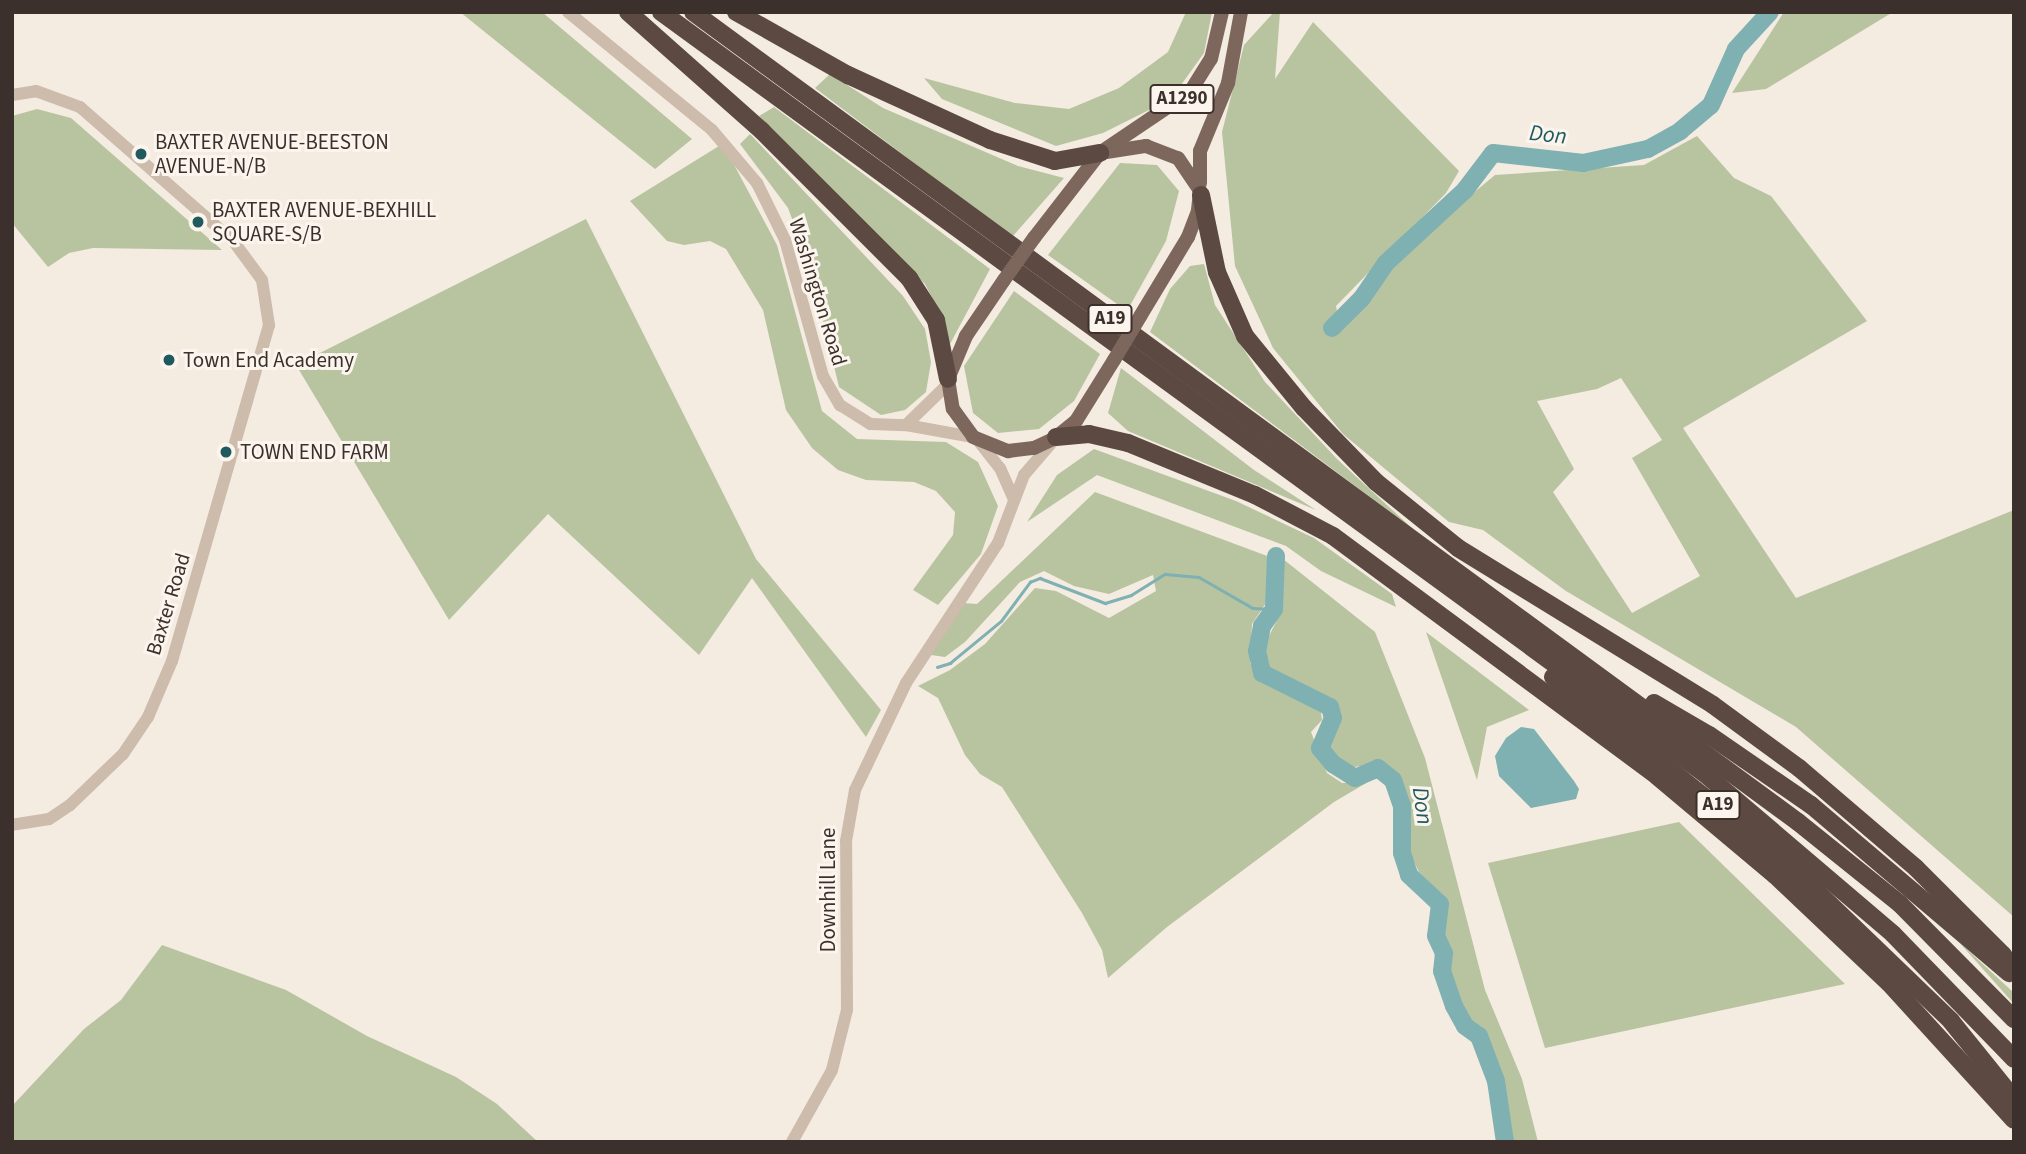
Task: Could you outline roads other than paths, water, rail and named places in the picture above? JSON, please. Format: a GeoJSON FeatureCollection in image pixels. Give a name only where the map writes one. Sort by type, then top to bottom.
{"type":"FeatureCollection","features":[{"type":"Feature","properties":{"kind":"highway"},"geometry":{"type":"LineString","coordinates":[[628,12],[762,131],[909,278],[936,320],[948,381]]}},
{"type":"Feature","properties":{"kind":"highway","name":"A19"},"geometry":{"type":"LineString","coordinates":[[661,12],[1704,773],[1884,925],[2014,1059]]}},
{"type":"Feature","properties":{"kind":"highway","name":"A19"},"geometry":{"type":"LineString","coordinates":[[693,12],[1420,547],[1530,622],[1709,735],[1811,805],[2014,974]]}},
{"type":"Feature","properties":{"kind":"highway"},"geometry":{"type":"LineString","coordinates":[[736,12],[848,75],[990,140],[1055,161],[1100,153]]}},
{"type":"Feature","properties":{"kind":"highway"},"geometry":{"type":"LineString","coordinates":[[1201,193],[1217,272],[1245,336],[1304,408],[1376,482],[1458,548],[1713,705],[1799,768],[1916,868],[2003,955],[2014,974]]}},
{"type":"Feature","properties":{"kind":"highway"},"geometry":{"type":"LineString","coordinates":[[1056,438],[1089,434],[1128,443],[1255,495],[1333,537],[1647,769],[1775,875],[1889,983],[2014,1120]]}},
{"type":"Feature","properties":{"kind":"highway","name":"A19"},"geometry":{"type":"LineString","coordinates":[[1390,546],[1424,580],[1689,781],[1786,862],[1951,1021],[2014,1098]]}},
{"type":"Feature","properties":{"kind":"highway","name":"A19"},"geometry":{"type":"LineString","coordinates":[[1530,622],[1847,859],[1947,948],[2014,1019]]}},
{"type":"Feature","properties":{"kind":"highway"},"geometry":{"type":"LineString","coordinates":[[1704,773],[1889,948],[1951,1021]]}},
{"type":"Feature","properties":{"kind":"main road","name":"A1290"},"geometry":{"type":"LineString","coordinates":[[948,381],[966,336],[1034,238],[1100,153],[1190,92],[1211,59],[1222,12]]}},
{"type":"Feature","properties":{"kind":"main road","name":"A1290"},"geometry":{"type":"LineString","coordinates":[[975,438],[1000,450],[1017,451],[1056,438],[1076,421],[1192,228],[1201,193],[1200,151],[1228,83],[1241,12]]}},
{"type":"Feature","properties":{"kind":"main road","name":"A1290"},"geometry":{"type":"LineString","coordinates":[[1100,153],[1138,145],[1162,149],[1184,163],[1201,193]]}},
{"type":"Feature","properties":{"kind":"main road"},"geometry":{"type":"LineString","coordinates":[[948,381],[956,416],[975,438]]}},
{"type":"Feature","properties":{"kind":"street","name":"Washington Road"},"geometry":{"type":"LineString","coordinates":[[568,12],[712,130],[766,198],[785,240],[817,358],[831,394],[862,420],[880,426],[906,425],[975,438]]}},
{"type":"Feature","properties":{"kind":"street","name":"Baxter Road"},"geometry":{"type":"LineString","coordinates":[[12,95],[46,93],[80,107],[234,242],[262,280],[268,325],[172,661],[148,717],[122,754],[71,806],[49,818],[12,825]]}},
{"type":"Feature","properties":{"kind":"street"},"geometry":{"type":"LineString","coordinates":[[906,425],[948,381]]}},
{"type":"Feature","properties":{"kind":"street"},"geometry":{"type":"LineString","coordinates":[[975,438],[994,460],[1014,500]]}},
{"type":"Feature","properties":{"kind":"street","name":"Downhill Lane"},"geometry":{"type":"LineString","coordinates":[[792,1142],[832,1070],[847,1010],[846,841],[855,790],[906,683],[998,543],[1028,469],[1056,438]]}},
{"type":"Feature","properties":{"kind":"water"},"geometry":{"type":"Polygon","coordinates":[[[1521,727],[1534,729],[1574,781],[1579,789],[1576,799],[1531,808],[1499,776],[1495,756],[1506,738],[1521,727]]]}},
{"type":"Feature","properties":{"kind":"waterway","name":"Don"},"geometry":{"type":"LineString","coordinates":[[1332,328],[1362,298],[1386,263],[1465,190],[1493,153],[1583,163],[1648,149],[1680,131],[1711,105],[1736,49],[1770,12]]}},
{"type":"Feature","properties":{"kind":"waterway","name":"Don"},"geometry":{"type":"LineString","coordinates":[[1276,556],[1274,609],[1262,626],[1257,651],[1262,673],[1330,707],[1333,718],[1320,748],[1333,764],[1355,778],[1378,768],[1393,780],[1402,806],[1402,853],[1409,875],[1440,904],[1436,936],[1444,953],[1442,971],[1454,1006],[1465,1026],[1479,1036],[1496,1081],[1505,1142]]}},
{"type":"Feature","properties":{"kind":"waterway"},"geometry":{"type":"LineString","coordinates":[[937,667],[950,663],[1001,621],[1030,582],[1040,578],[1105,603],[1131,595],[1165,574],[1199,577],[1253,608],[1274,609]]}},
{"type":"Feature","properties":{"kind":"place","name":"BAXTER AVENUE-BEESTON AVENUE-N/B"},"geometry":{"type":"Point","coordinates":[141,154]}},
{"type":"Feature","properties":{"kind":"place","name":"BAXTER AVENUE-BEXHILL SQUARE-S/B"},"geometry":{"type":"Point","coordinates":[198,222]}},
{"type":"Feature","properties":{"kind":"place","name":"Town End Academy"},"geometry":{"type":"Point","coordinates":[169,360]}},
{"type":"Feature","properties":{"kind":"place","name":"TOWN END FARM"},"geometry":{"type":"Point","coordinates":[226,452]}}]}
